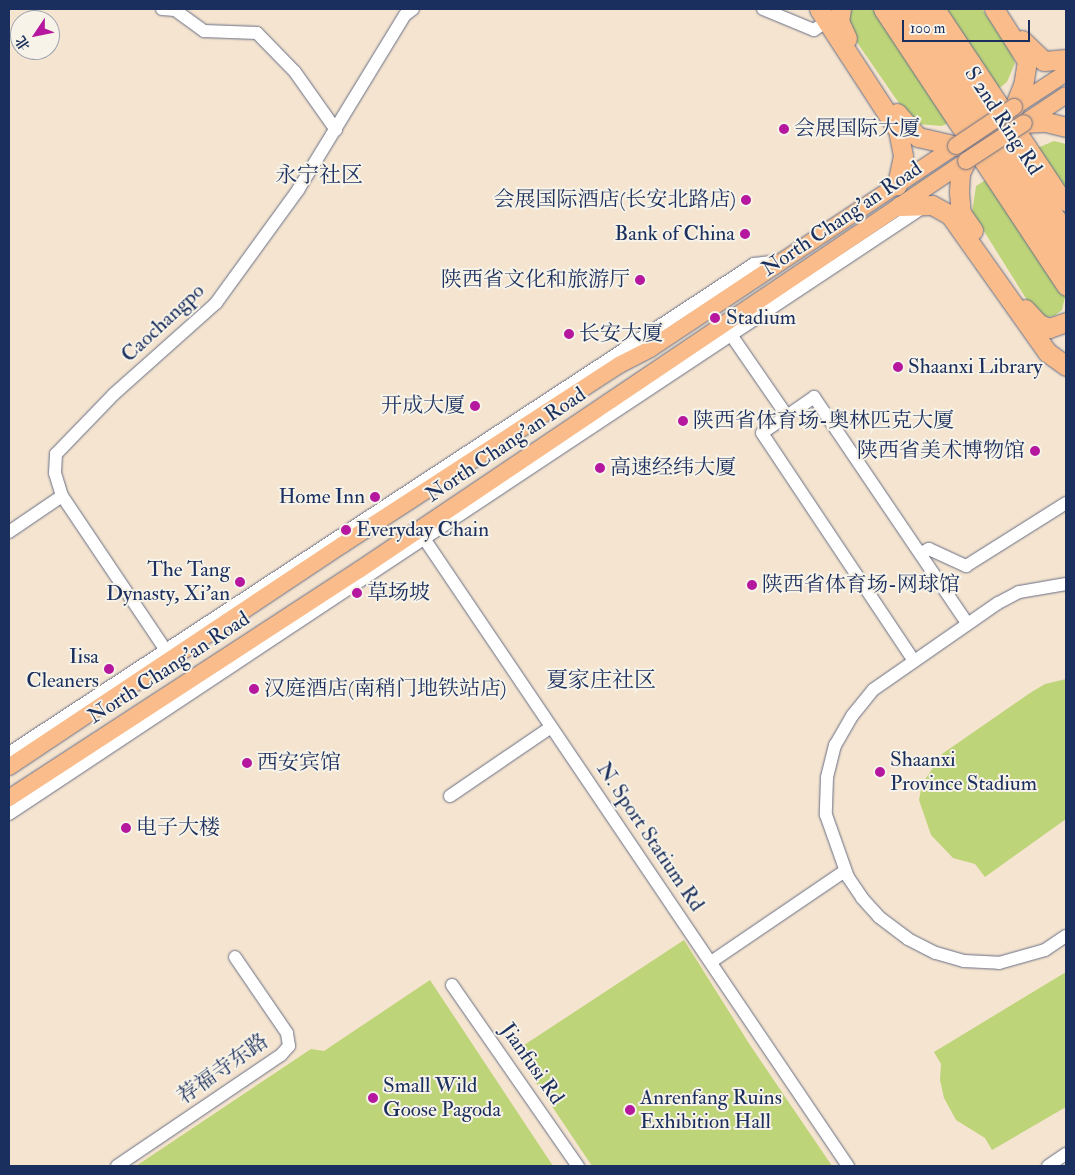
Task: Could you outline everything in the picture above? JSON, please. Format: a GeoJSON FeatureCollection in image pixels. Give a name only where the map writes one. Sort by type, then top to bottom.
{"type":"FeatureCollection","features":[{"type":"Feature","properties":{"kind":"highway"},"geometry":{"type":"LineString","coordinates":[[883,9],[1066,286]]}},
{"type":"Feature","properties":{"kind":"highway"},"geometry":{"type":"LineString","coordinates":[[994,9],[1027,61],[1023,85],[1014,107]]}},
{"type":"Feature","properties":{"kind":"highway"},"geometry":{"type":"LineString","coordinates":[[1001,9],[1034,54],[1044,61],[1066,59]]}},
{"type":"Feature","properties":{"kind":"highway"},"geometry":{"type":"LineString","coordinates":[[906,10],[1066,234]]}},
{"type":"Feature","properties":{"kind":"highway","name":"S 2nd Ring Rd"},"geometry":{"type":"LineString","coordinates":[[906,10],[1066,258]]}},
{"type":"Feature","properties":{"kind":"highway"},"geometry":{"type":"LineString","coordinates":[[829,13],[905,125],[918,137],[961,154],[958,181],[962,213],[1029,313],[1049,328],[1066,322]]}},
{"type":"Feature","properties":{"kind":"highway"},"geometry":{"type":"LineString","coordinates":[[829,13],[898,130],[903,156],[897,185]]}},
{"type":"Feature","properties":{"kind":"highway"},"geometry":{"type":"LineString","coordinates":[[1024,123],[1046,122],[1066,127]]}},
{"type":"Feature","properties":{"kind":"highway"},"geometry":{"type":"LineString","coordinates":[[900,206],[928,204],[950,215],[960,225],[1047,352],[1066,366]]}},
{"type":"Feature","properties":{"kind":"main road"},"geometry":{"type":"LineString","coordinates":[[937,9],[1066,203]]}},
{"type":"Feature","properties":{"kind":"main road","name":"North Chang'an Road"},"geometry":{"type":"LineString","coordinates":[[9,798],[422,535],[727,330],[900,206],[1014,107],[1066,73]]}},
{"type":"Feature","properties":{"kind":"main road","name":"North Chang'an Road"},"geometry":{"type":"LineString","coordinates":[[9,767],[169,654],[783,261],[897,185],[1024,123],[1066,95]]}},
{"type":"Feature","properties":{"kind":"street"},"geometry":{"type":"LineString","coordinates":[[162,9],[175,10],[204,31],[258,33],[295,72],[336,130]]}},
{"type":"Feature","properties":{"kind":"street","name":"Caochangpo"},"geometry":{"type":"LineString","coordinates":[[169,654],[62,496],[55,473],[56,454],[114,394],[216,303],[298,190],[405,14],[413,9]]}},
{"type":"Feature","properties":{"kind":"street"},"geometry":{"type":"LineString","coordinates":[[763,9],[814,30],[829,13]]}},
{"type":"Feature","properties":{"kind":"street"},"geometry":{"type":"LineString","coordinates":[[787,416],[727,330],[928,204]]}},
{"type":"Feature","properties":{"kind":"street"},"geometry":{"type":"LineString","coordinates":[[914,661],[762,433],[814,397],[967,622]]}},
{"type":"Feature","properties":{"kind":"street"},"geometry":{"type":"LineString","coordinates":[[9,532],[62,496]]}},
{"type":"Feature","properties":{"kind":"street"},"geometry":{"type":"LineString","coordinates":[[921,553],[929,549],[966,566],[1066,503]]}},
{"type":"Feature","properties":{"kind":"street"},"geometry":{"type":"LineString","coordinates":[[9,814],[422,535]]}},
{"type":"Feature","properties":{"kind":"street","name":"N. Sport Statium Rd"},"geometry":{"type":"LineString","coordinates":[[422,535],[848,1166]]}},
{"type":"Feature","properties":{"kind":"street"},"geometry":{"type":"LineString","coordinates":[[1066,584],[1019,592],[967,622],[873,690],[852,716],[835,745],[827,778],[826,815],[845,870],[862,898],[879,917],[908,938],[936,953],[964,961],[999,963],[1045,950],[1066,936]]}},
{"type":"Feature","properties":{"kind":"street"},"geometry":{"type":"LineString","coordinates":[[9,753],[169,654]]}},
{"type":"Feature","properties":{"kind":"street"},"geometry":{"type":"LineString","coordinates":[[450,796],[552,728]]}},
{"type":"Feature","properties":{"kind":"street"},"geometry":{"type":"LineString","coordinates":[[710,962],[845,870]]}},
{"type":"Feature","properties":{"kind":"street","name":"荐福寺东路"},"geometry":{"type":"LineString","coordinates":[[117,1166],[281,1056],[289,1046],[287,1033],[235,957]]}},
{"type":"Feature","properties":{"kind":"street","name":"Jianfusi Rd"},"geometry":{"type":"LineString","coordinates":[[452,985],[578,1166]]}},
{"type":"Feature","properties":{"kind":"street"},"geometry":{"type":"LineString","coordinates":[[1048,1166],[1066,1154]]}},
{"type":"Feature","properties":{"kind":"green space"},"geometry":{"type":"Polygon","coordinates":[[[846,9],[875,9],[950,122],[942,126],[918,124],[903,109],[845,25],[846,9]]]}},
{"type":"Feature","properties":{"kind":"green space"},"geometry":{"type":"Polygon","coordinates":[[[942,9],[982,9],[1012,53],[1015,63],[1007,82],[997,90],[942,9]]]}},
{"type":"Feature","properties":{"kind":"green space"},"geometry":{"type":"Polygon","coordinates":[[[1054,141],[1066,144],[1066,196],[1035,149],[1054,141]]]}},
{"type":"Feature","properties":{"kind":"green space"},"geometry":{"type":"Polygon","coordinates":[[[987,179],[1065,297],[1062,310],[1054,316],[1047,317],[1032,308],[972,212],[976,186],[987,179]]]}},
{"type":"Feature","properties":{"kind":"green space"},"geometry":{"type":"Polygon","coordinates":[[[1066,679],[1066,819],[985,877],[975,864],[953,858],[931,835],[919,800],[922,784],[942,754],[1030,693],[1045,684],[1066,679]]]}},
{"type":"Feature","properties":{"kind":"green space"},"geometry":{"type":"Polygon","coordinates":[[[684,940],[750,1045],[832,1166],[592,1166],[515,1051],[684,940]]]}},
{"type":"Feature","properties":{"kind":"green space"},"geometry":{"type":"Polygon","coordinates":[[[1066,972],[1066,1107],[992,1150],[985,1138],[956,1120],[944,1098],[940,1080],[941,1064],[934,1052],[1066,972]]]}},
{"type":"Feature","properties":{"kind":"green space","name":"Small Wild Goose Pagoda"},"geometry":{"type":"Polygon","coordinates":[[[430,980],[553,1166],[136,1166],[311,1049],[324,1051],[430,980]]]}},
{"type":"Feature","properties":{"kind":"place","name":"会展国际大厦"},"geometry":{"type":"Point","coordinates":[784,129]}},
{"type":"Feature","properties":{"kind":"place","name":"会展国际酒店(长安北路店)"},"geometry":{"type":"Point","coordinates":[746,200]}},
{"type":"Feature","properties":{"kind":"place","name":"Bank of China"},"geometry":{"type":"Point","coordinates":[745,234]}},
{"type":"Feature","properties":{"kind":"place","name":"陕西省文化和旅游厅"},"geometry":{"type":"Point","coordinates":[640,280]}},
{"type":"Feature","properties":{"kind":"place","name":"Stadium"},"geometry":{"type":"Point","coordinates":[715,318]}},
{"type":"Feature","properties":{"kind":"place","name":"长安大厦"},"geometry":{"type":"Point","coordinates":[569,334]}},
{"type":"Feature","properties":{"kind":"place","name":"Shaanxi Library"},"geometry":{"type":"Point","coordinates":[898,367]}},
{"type":"Feature","properties":{"kind":"place","name":"开成大厦"},"geometry":{"type":"Point","coordinates":[475,406]}},
{"type":"Feature","properties":{"kind":"place","name":"陕西省体育场-奥林匹克大厦"},"geometry":{"type":"Point","coordinates":[683,421]}},
{"type":"Feature","properties":{"kind":"place","name":"陕西省美术博物馆"},"geometry":{"type":"Point","coordinates":[1035,451]}},
{"type":"Feature","properties":{"kind":"place","name":"高速经纬大厦"},"geometry":{"type":"Point","coordinates":[600,468]}},
{"type":"Feature","properties":{"kind":"place","name":"Home Inn"},"geometry":{"type":"Point","coordinates":[375,497]}},
{"type":"Feature","properties":{"kind":"place","name":"Everyday Chain"},"geometry":{"type":"Point","coordinates":[346,530]}},
{"type":"Feature","properties":{"kind":"place","name":"The Tang Dynasty, Xi'an"},"geometry":{"type":"Point","coordinates":[240,582]}},
{"type":"Feature","properties":{"kind":"place","name":"陕西省体育场-网球馆"},"geometry":{"type":"Point","coordinates":[752,585]}},
{"type":"Feature","properties":{"kind":"place","name":"草场坡"},"geometry":{"type":"Point","coordinates":[357,593]}},
{"type":"Feature","properties":{"kind":"place","name":"Iisa Cleaners"},"geometry":{"type":"Point","coordinates":[109,669]}},
{"type":"Feature","properties":{"kind":"place","name":"汉庭酒店(南稍门地铁站店)"},"geometry":{"type":"Point","coordinates":[254,689]}},
{"type":"Feature","properties":{"kind":"place","name":"西安宾馆"},"geometry":{"type":"Point","coordinates":[247,763]}},
{"type":"Feature","properties":{"kind":"place","name":"Shaanxi Province Stadium"},"geometry":{"type":"Point","coordinates":[880,772]}},
{"type":"Feature","properties":{"kind":"place","name":"电子大楼"},"geometry":{"type":"Point","coordinates":[126,828]}},
{"type":"Feature","properties":{"kind":"place","name":"Small Wild Goose Pagoda"},"geometry":{"type":"Point","coordinates":[373,1098]}},
{"type":"Feature","properties":{"kind":"place","name":"Anrenfang Ruins Exhibition Hall"},"geometry":{"type":"Point","coordinates":[630,1110]}},
{"type":"Feature","properties":{"kind":"district","name":"永宁社区"},"geometry":{"type":"Point","coordinates":[319,176]}},
{"type":"Feature","properties":{"kind":"district","name":"夏家庄社区"},"geometry":{"type":"Point","coordinates":[601,681]}}]}
